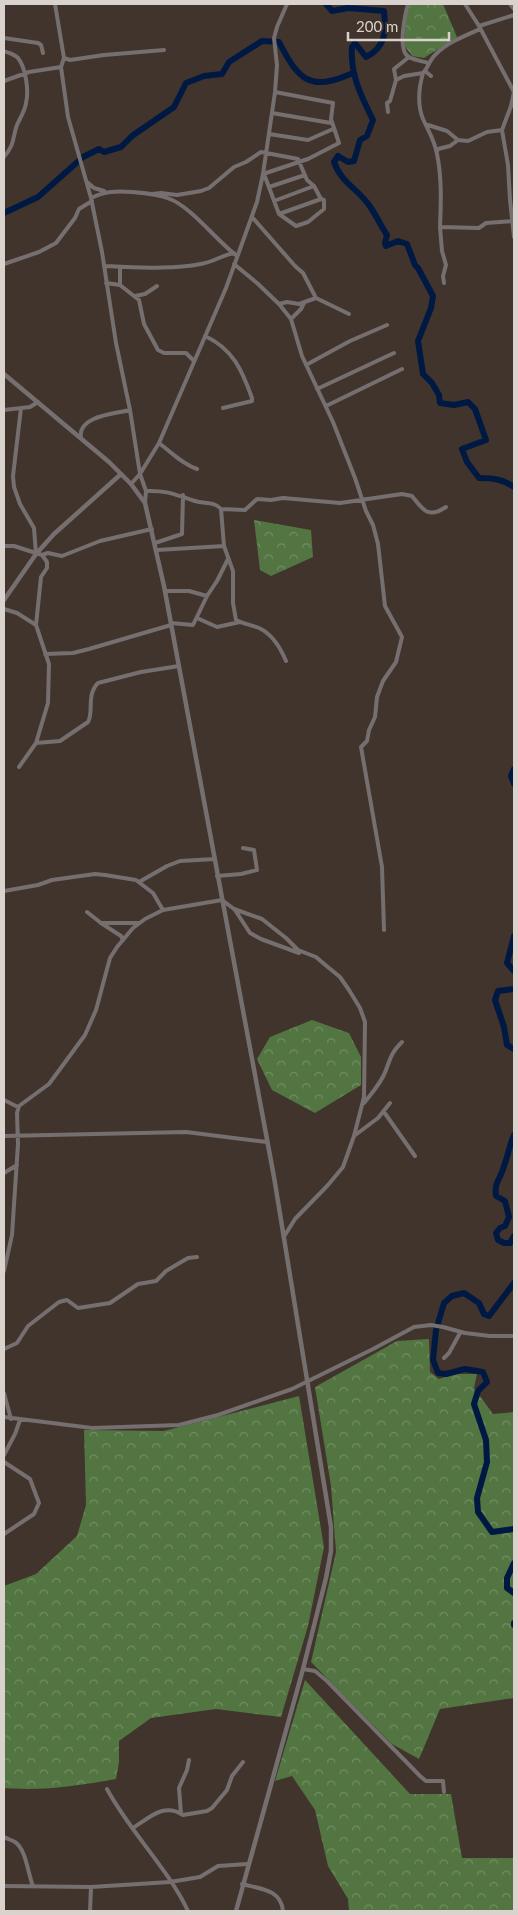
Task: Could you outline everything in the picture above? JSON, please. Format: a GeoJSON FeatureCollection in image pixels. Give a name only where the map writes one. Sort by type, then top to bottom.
{"type":"FeatureCollection","features":[{"type":"Feature","properties":{"kind":"street"},"geometry":{"type":"LineString","coordinates":[[55,4],[64,58],[61,67],[71,129],[86,179],[104,266],[140,474],[146,491],[145,503],[165,591],[284,1235],[324,1482],[331,1538],[326,1578],[303,1669],[247,1864],[236,1911]]}},
{"type":"Feature","properties":{"kind":"street"},"geometry":{"type":"LineString","coordinates":[[130,484],[140,474],[159,442],[205,336],[234,264],[235,254],[252,217],[264,174],[270,134],[277,65],[274,38],[287,4]]}},
{"type":"Feature","properties":{"kind":"street"},"geometry":{"type":"LineString","coordinates":[[408,4],[402,35],[404,51],[409,57],[428,63]]}},
{"type":"Feature","properties":{"kind":"street"},"geometry":{"type":"LineString","coordinates":[[465,4],[514,89],[513,101],[502,130],[508,165],[514,237]]}},
{"type":"Feature","properties":{"kind":"street"},"geometry":{"type":"LineString","coordinates":[[510,4],[514,8]]}},
{"type":"Feature","properties":{"kind":"street"},"geometry":{"type":"LineString","coordinates":[[444,282],[443,276],[446,265],[442,251],[440,227],[440,178],[437,151],[423,119],[419,101],[420,86],[428,63],[436,53],[480,28],[514,15]]}},
{"type":"Feature","properties":{"kind":"street"},"geometry":{"type":"LineString","coordinates":[[4,38],[38,43],[43,53]]}},
{"type":"Feature","properties":{"kind":"street"},"geometry":{"type":"LineString","coordinates":[[64,58],[70,60],[164,50]]}},
{"type":"Feature","properties":{"kind":"street"},"geometry":{"type":"LineString","coordinates":[[4,51],[19,59],[24,73],[26,88],[26,106],[16,128],[15,139],[4,157]]}},
{"type":"Feature","properties":{"kind":"street"},"geometry":{"type":"LineString","coordinates":[[388,112],[387,103],[390,102],[396,80],[394,69],[409,57]]}},
{"type":"Feature","properties":{"kind":"street"},"geometry":{"type":"LineString","coordinates":[[4,81],[24,73],[61,67]]}},
{"type":"Feature","properties":{"kind":"street"},"geometry":{"type":"LineString","coordinates":[[396,80],[404,76],[424,72],[431,76]]}},
{"type":"Feature","properties":{"kind":"street"},"geometry":{"type":"LineString","coordinates":[[264,174],[338,145],[339,141],[333,129],[334,106],[331,102],[275,92]]}},
{"type":"Feature","properties":{"kind":"street"},"geometry":{"type":"LineString","coordinates":[[272,113],[332,123]]}},
{"type":"Feature","properties":{"kind":"street"},"geometry":{"type":"LineString","coordinates":[[509,113],[514,113]]}},
{"type":"Feature","properties":{"kind":"street"},"geometry":{"type":"LineString","coordinates":[[427,125],[447,131],[458,140],[468,141],[487,132],[502,130]]}},
{"type":"Feature","properties":{"kind":"street"},"geometry":{"type":"LineString","coordinates":[[270,134],[308,140],[333,129]]}},
{"type":"Feature","properties":{"kind":"street"},"geometry":{"type":"LineString","coordinates":[[437,151],[457,143],[458,140]]}},
{"type":"Feature","properties":{"kind":"street"},"geometry":{"type":"LineString","coordinates":[[86,179],[94,188],[107,192],[120,191],[177,195],[209,188],[234,167],[246,162],[258,153],[266,153],[301,161],[306,180],[314,186],[321,199],[324,200],[324,209],[308,222],[296,226],[279,214],[264,174]]}},
{"type":"Feature","properties":{"kind":"street"},"geometry":{"type":"LineString","coordinates":[[269,187],[305,175]]}},
{"type":"Feature","properties":{"kind":"street"},"geometry":{"type":"LineString","coordinates":[[274,200],[314,186]]}},
{"type":"Feature","properties":{"kind":"street"},"geometry":{"type":"LineString","coordinates":[[4,264],[33,254],[56,243],[70,225],[79,209],[107,192]]}},
{"type":"Feature","properties":{"kind":"street"},"geometry":{"type":"LineString","coordinates":[[152,194],[175,202],[235,254]]}},
{"type":"Feature","properties":{"kind":"street"},"geometry":{"type":"LineString","coordinates":[[279,214],[321,199]]}},
{"type":"Feature","properties":{"kind":"street"},"geometry":{"type":"LineString","coordinates":[[252,217],[303,273],[316,298],[350,314]]}},
{"type":"Feature","properties":{"kind":"street"},"geometry":{"type":"LineString","coordinates":[[440,227],[479,228],[486,224],[512,221]]}},
{"type":"Feature","properties":{"kind":"street"},"geometry":{"type":"LineString","coordinates":[[104,266],[163,267],[200,265],[215,261],[224,254],[235,254]]}},
{"type":"Feature","properties":{"kind":"street"},"geometry":{"type":"LineString","coordinates":[[234,264],[279,304],[291,319],[306,365],[344,448],[373,526],[378,544],[385,606],[402,637],[396,662],[383,681],[377,697],[375,717],[369,730],[367,741],[362,746],[362,760],[370,792],[382,867],[384,930]]}},
{"type":"Feature","properties":{"kind":"street"},"geometry":{"type":"LineString","coordinates":[[120,267],[120,285]]}},
{"type":"Feature","properties":{"kind":"street"},"geometry":{"type":"LineString","coordinates":[[106,282],[120,285],[141,303],[144,324],[158,350],[164,353],[186,353],[194,361]]}},
{"type":"Feature","properties":{"kind":"street"},"geometry":{"type":"LineString","coordinates":[[135,296],[144,294],[158,286]]}},
{"type":"Feature","properties":{"kind":"street"},"geometry":{"type":"LineString","coordinates":[[279,304],[287,302],[304,303],[316,298]]}},
{"type":"Feature","properties":{"kind":"street"},"geometry":{"type":"LineString","coordinates":[[291,319],[304,303]]}},
{"type":"Feature","properties":{"kind":"street"},"geometry":{"type":"LineString","coordinates":[[306,365],[350,341],[387,325]]}},
{"type":"Feature","properties":{"kind":"street"},"geometry":{"type":"LineString","coordinates":[[205,336],[220,343],[234,358],[244,376],[252,398],[252,401],[223,408]]}},
{"type":"Feature","properties":{"kind":"street"},"geometry":{"type":"LineString","coordinates":[[317,389],[394,353]]}},
{"type":"Feature","properties":{"kind":"street"},"geometry":{"type":"LineString","coordinates":[[326,406],[402,370]]}},
{"type":"Feature","properties":{"kind":"street"},"geometry":{"type":"LineString","coordinates":[[4,374],[121,474],[145,503]]}},
{"type":"Feature","properties":{"kind":"street"},"geometry":{"type":"LineString","coordinates":[[4,410],[30,407],[38,402]]}},
{"type":"Feature","properties":{"kind":"street"},"geometry":{"type":"LineString","coordinates":[[21,408],[13,476],[17,496],[34,528],[36,554]]}},
{"type":"Feature","properties":{"kind":"street"},"geometry":{"type":"LineString","coordinates":[[81,438],[80,433],[83,425],[95,418],[130,410]]}},
{"type":"Feature","properties":{"kind":"street"},"geometry":{"type":"LineString","coordinates":[[159,442],[179,459],[197,469]]}},
{"type":"Feature","properties":{"kind":"street"},"geometry":{"type":"LineString","coordinates":[[4,600],[36,554],[62,525],[121,474]]}},
{"type":"Feature","properties":{"kind":"street"},"geometry":{"type":"LineString","coordinates":[[146,491],[165,491],[183,495],[194,500],[212,503],[221,509],[244,510],[257,499],[271,500],[283,498],[340,503],[391,495],[409,495],[427,512],[440,511],[446,507]]}},
{"type":"Feature","properties":{"kind":"street"},"geometry":{"type":"LineString","coordinates":[[155,543],[182,534],[183,495]]}},
{"type":"Feature","properties":{"kind":"street"},"geometry":{"type":"LineString","coordinates":[[221,509],[224,546],[233,571],[234,612],[236,620],[261,628],[281,648],[286,661]]}},
{"type":"Feature","properties":{"kind":"street"},"geometry":{"type":"LineString","coordinates":[[4,546],[14,546],[36,554],[48,553],[62,556],[100,541],[152,529]]}},
{"type":"Feature","properties":{"kind":"street"},"geometry":{"type":"LineString","coordinates":[[157,550],[224,546]]}},
{"type":"Feature","properties":{"kind":"street"},"geometry":{"type":"LineString","coordinates":[[19,767],[36,743],[48,703],[49,664],[36,625],[41,578],[47,568],[47,562],[42,555]]}},
{"type":"Feature","properties":{"kind":"street"},"geometry":{"type":"LineString","coordinates":[[45,654],[73,653],[171,624],[190,626],[195,623],[207,596],[220,577],[228,560]]}},
{"type":"Feature","properties":{"kind":"street"},"geometry":{"type":"LineString","coordinates":[[165,591],[189,591],[207,596]]}},
{"type":"Feature","properties":{"kind":"street"},"geometry":{"type":"LineString","coordinates":[[4,609],[16,613],[36,625]]}},
{"type":"Feature","properties":{"kind":"street"},"geometry":{"type":"LineString","coordinates":[[197,618],[217,627],[240,622]]}},
{"type":"Feature","properties":{"kind":"street"},"geometry":{"type":"LineString","coordinates":[[36,743],[60,741],[88,722],[93,693],[98,683],[141,672],[179,666]]}},
{"type":"Feature","properties":{"kind":"street"},"geometry":{"type":"LineString","coordinates":[[217,876],[241,874],[257,870],[254,850],[243,848]]}},
{"type":"Feature","properties":{"kind":"street"},"geometry":{"type":"LineString","coordinates":[[139,882],[180,861],[215,859]]}},
{"type":"Feature","properties":{"kind":"street"},"geometry":{"type":"LineString","coordinates":[[4,891],[38,885],[52,880],[95,874],[136,880],[153,893],[162,910]]}},
{"type":"Feature","properties":{"kind":"street"},"geometry":{"type":"LineString","coordinates":[[18,1108],[49,1084],[85,1035],[96,1010],[110,958],[123,940],[139,923],[162,910],[222,900],[234,909],[262,919],[303,954]]}},
{"type":"Feature","properties":{"kind":"street"},"geometry":{"type":"LineString","coordinates":[[234,909],[250,933],[261,940],[316,958],[340,977],[362,1012],[365,1022],[362,1105],[354,1136],[343,1166],[328,1185],[295,1219],[284,1235]]}},
{"type":"Feature","properties":{"kind":"street"},"geometry":{"type":"LineString","coordinates":[[87,912],[121,936],[123,940]]}},
{"type":"Feature","properties":{"kind":"street"},"geometry":{"type":"LineString","coordinates":[[101,923],[139,923]]}},
{"type":"Feature","properties":{"kind":"street"},"geometry":{"type":"LineString","coordinates":[[362,1105],[378,1084],[389,1059],[402,1042]]}},
{"type":"Feature","properties":{"kind":"street"},"geometry":{"type":"LineString","coordinates":[[4,1100],[18,1108]]}},
{"type":"Feature","properties":{"kind":"street"},"geometry":{"type":"LineString","coordinates":[[354,1136],[384,1112],[390,1103]]}},
{"type":"Feature","properties":{"kind":"street"},"geometry":{"type":"LineString","coordinates":[[4,1271],[12,1235],[17,1165],[18,1108]]}},
{"type":"Feature","properties":{"kind":"street"},"geometry":{"type":"LineString","coordinates":[[384,1112],[414,1156]]}},
{"type":"Feature","properties":{"kind":"street"},"geometry":{"type":"LineString","coordinates":[[4,1136],[186,1132],[267,1142]]}},
{"type":"Feature","properties":{"kind":"street"},"geometry":{"type":"LineString","coordinates":[[4,1173],[17,1165]]}},
{"type":"Feature","properties":{"kind":"street"},"geometry":{"type":"LineString","coordinates":[[4,1349],[22,1339],[28,1326],[59,1302],[67,1300],[78,1308],[110,1303],[138,1284],[156,1281],[166,1271],[188,1258],[197,1257]]}},
{"type":"Feature","properties":{"kind":"street"},"geometry":{"type":"LineString","coordinates":[[4,1418],[92,1428],[179,1425],[218,1415],[292,1389],[373,1349],[409,1328],[431,1325],[460,1332],[490,1336],[514,1336]]}},
{"type":"Feature","properties":{"kind":"street"},"geometry":{"type":"LineString","coordinates":[[444,1358],[449,1354],[460,1332]]}},
{"type":"Feature","properties":{"kind":"street"},"geometry":{"type":"LineString","coordinates":[[4,1393],[12,1419]]}},
{"type":"Feature","properties":{"kind":"street"},"geometry":{"type":"LineString","coordinates":[[4,1455],[20,1420]]}},
{"type":"Feature","properties":{"kind":"street"},"geometry":{"type":"LineString","coordinates":[[4,1462],[30,1478],[39,1503],[34,1514],[4,1534]]}},
{"type":"Feature","properties":{"kind":"street"},"geometry":{"type":"LineString","coordinates":[[303,1669],[315,1671],[328,1681],[426,1781],[443,1781],[444,1792]]}},
{"type":"Feature","properties":{"kind":"street"},"geometry":{"type":"LineString","coordinates":[[180,1814],[179,1788],[189,1760]]}},
{"type":"Feature","properties":{"kind":"street"},"geometry":{"type":"LineString","coordinates":[[133,1828],[160,1811],[177,1811],[184,1815],[207,1811],[212,1808],[227,1790],[232,1776],[243,1762]]}},
{"type":"Feature","properties":{"kind":"street"},"geometry":{"type":"LineString","coordinates":[[107,1789],[188,1911]]}},
{"type":"Feature","properties":{"kind":"street"},"geometry":{"type":"LineString","coordinates":[[4,1837],[17,1843],[19,1846],[26,1860],[33,1886]]}},
{"type":"Feature","properties":{"kind":"street"},"geometry":{"type":"LineString","coordinates":[[4,1886],[91,1887],[170,1882],[200,1877],[218,1866],[247,1864]]}},
{"type":"Feature","properties":{"kind":"street"},"geometry":{"type":"LineString","coordinates":[[242,1884],[278,1896],[282,1903],[283,1911]]}},
{"type":"Feature","properties":{"kind":"street"},"geometry":{"type":"LineString","coordinates":[[90,1911],[91,1887]]}},
{"type":"Feature","properties":{"kind":"green space"},"geometry":{"type":"Polygon","coordinates":[[[410,4],[443,4],[457,37],[424,58],[412,56],[404,45],[406,19],[410,4]]]}},
{"type":"Feature","properties":{"kind":"green space"},"geometry":{"type":"Polygon","coordinates":[[[254,520],[311,530],[313,557],[271,576],[260,570],[254,520]]]}},
{"type":"Feature","properties":{"kind":"green space"},"geometry":{"type":"Polygon","coordinates":[[[312,1020],[349,1033],[361,1057],[361,1085],[315,1113],[272,1090],[257,1059],[270,1037],[312,1020]]]}},
{"type":"Feature","properties":{"kind":"green space"},"geometry":{"type":"Polygon","coordinates":[[[429,1339],[430,1372],[439,1379],[454,1374],[477,1374],[474,1388],[493,1414],[514,1412],[514,1698],[440,1709],[419,1759],[392,1744],[311,1662],[336,1552],[331,1486],[315,1387],[397,1341],[429,1339]]]}},
{"type":"Feature","properties":{"kind":"green space"},"geometry":{"type":"Polygon","coordinates":[[[299,1396],[324,1547],[308,1626],[281,1717],[216,1709],[151,1718],[119,1741],[119,1762],[116,1779],[60,1787],[33,1789],[4,1788],[4,1586],[36,1574],[77,1536],[86,1505],[84,1430],[164,1431],[299,1396]]]}},
{"type":"Feature","properties":{"kind":"green space"},"geometry":{"type":"Polygon","coordinates":[[[305,1680],[410,1794],[451,1794],[462,1858],[514,1858],[514,1911],[349,1911],[348,1899],[328,1866],[315,1810],[292,1776],[275,1781],[305,1680]]]}},
{"type":"Feature","properties":{"kind":"waterway"},"geometry":{"type":"LineString","coordinates":[[326,4],[332,11],[348,8],[384,11],[385,26],[383,38],[378,49],[366,57],[355,43],[352,47],[355,76],[373,120],[367,136],[360,140],[354,161],[348,162],[338,156],[334,162],[341,176],[362,196],[373,211],[387,235],[386,246],[398,241],[407,244],[415,265],[433,296],[431,308],[418,341],[423,374],[432,383],[439,395],[440,403],[454,405],[468,402],[475,409],[486,440],[462,449],[467,462],[479,478],[497,479],[514,487]]}},
{"type":"Feature","properties":{"kind":"waterway"},"geometry":{"type":"LineString","coordinates":[[4,213],[38,197],[83,157],[99,149],[104,152],[121,147],[132,136],[174,107],[186,83],[204,76],[222,74],[229,62],[262,41],[279,42],[293,66],[307,79],[316,82],[326,82],[353,73]]}},
{"type":"Feature","properties":{"kind":"waterway"},"geometry":{"type":"LineString","coordinates":[[514,769],[511,776],[514,784]]}},
{"type":"Feature","properties":{"kind":"waterway"},"geometry":{"type":"LineString","coordinates":[[514,936],[507,963],[514,971]]}},
{"type":"Feature","properties":{"kind":"waterway"},"geometry":{"type":"LineString","coordinates":[[514,989],[498,991],[495,1000],[504,1027],[507,1045],[514,1049]]}},
{"type":"Feature","properties":{"kind":"waterway"},"geometry":{"type":"LineString","coordinates":[[514,1135],[496,1191],[496,1196],[505,1201],[509,1217],[505,1226],[496,1233],[498,1240],[510,1243],[514,1236]]}},
{"type":"Feature","properties":{"kind":"waterway"},"geometry":{"type":"LineString","coordinates":[[514,1283],[489,1316],[484,1314],[479,1303],[464,1293],[452,1296],[444,1303],[436,1330],[433,1360],[438,1373],[446,1374],[465,1369],[483,1372],[487,1382],[478,1391],[474,1404],[486,1440],[487,1462],[477,1498],[478,1512],[492,1532],[514,1529]]}},
{"type":"Feature","properties":{"kind":"waterway"},"geometry":{"type":"LineString","coordinates":[[514,1563],[507,1578],[507,1588],[514,1593]]}}]}
